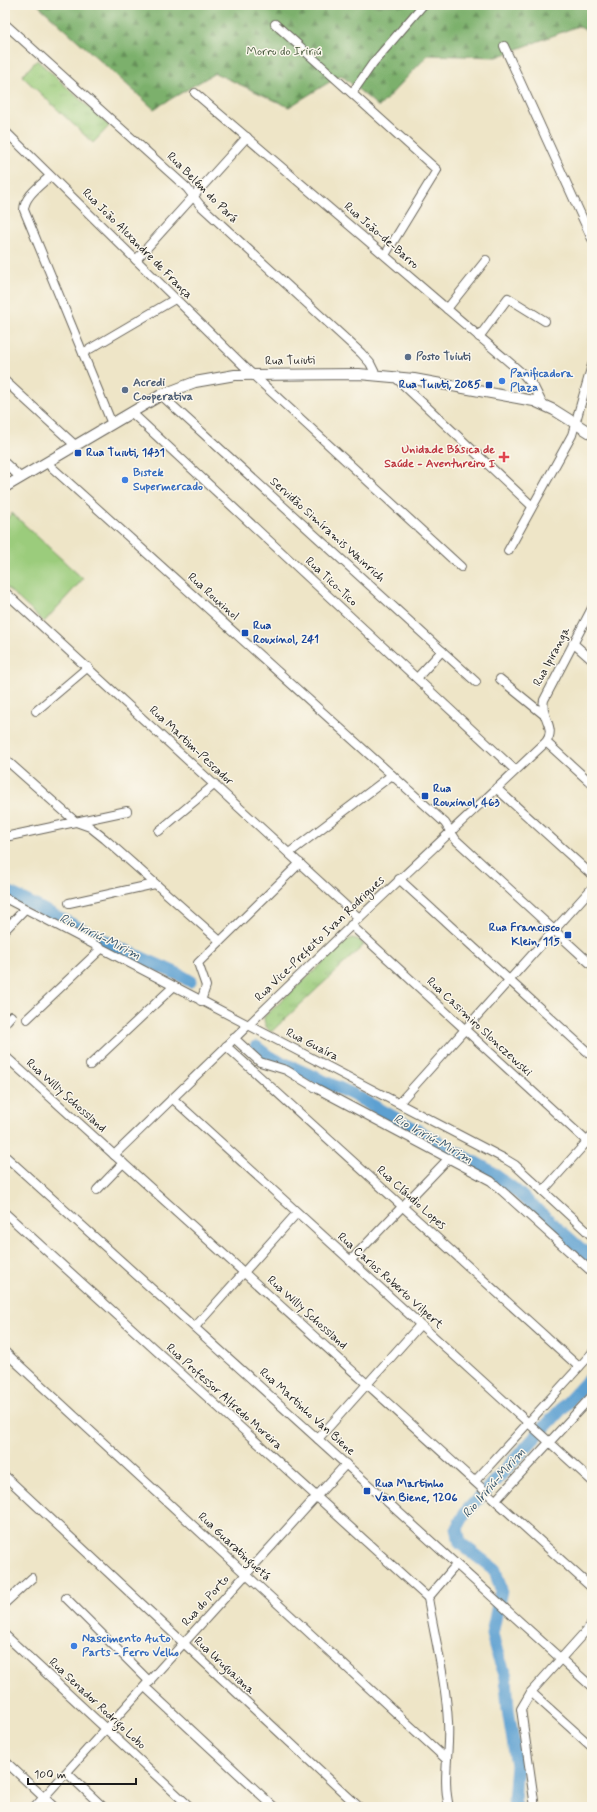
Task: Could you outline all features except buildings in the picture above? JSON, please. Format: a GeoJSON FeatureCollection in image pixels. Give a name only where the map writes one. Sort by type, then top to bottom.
{"type":"FeatureCollection","features":[{"type":"Feature","properties":{"kind":"main road","name":"Rua Tuiuti"},"geometry":{"type":"LineString","coordinates":[[5,487],[161,395],[206,379],[252,374],[376,375],[514,397],[543,405],[576,423],[592,434]]}},
{"type":"Feature","properties":{"kind":"street"},"geometry":{"type":"LineString","coordinates":[[352,93],[373,63],[423,5]]}},
{"type":"Feature","properties":{"kind":"street","name":"Rua Belém do Pará"},"geometry":{"type":"LineString","coordinates":[[5,24],[187,188],[193,197],[362,353],[370,362],[376,375]]}},
{"type":"Feature","properties":{"kind":"street"},"geometry":{"type":"LineString","coordinates":[[275,24],[437,170],[384,255]]}},
{"type":"Feature","properties":{"kind":"street"},"geometry":{"type":"LineString","coordinates":[[504,46],[592,239]]}},
{"type":"Feature","properties":{"kind":"street","name":"Rua João-de-Barro"},"geometry":{"type":"LineString","coordinates":[[196,93],[528,380],[543,405]]}},
{"type":"Feature","properties":{"kind":"street","name":"Rua João Alexandre de França"},"geometry":{"type":"LineString","coordinates":[[5,131],[252,374],[461,567]]}},
{"type":"Feature","properties":{"kind":"street"},"geometry":{"type":"LineString","coordinates":[[136,260],[247,137]]}},
{"type":"Feature","properties":{"kind":"street"},"geometry":{"type":"LineString","coordinates":[[50,176],[26,199],[24,210],[112,424]]}},
{"type":"Feature","properties":{"kind":"street"},"geometry":{"type":"LineString","coordinates":[[447,309],[486,260]]}},
{"type":"Feature","properties":{"kind":"street"},"geometry":{"type":"LineString","coordinates":[[479,337],[508,298],[545,321]]}},
{"type":"Feature","properties":{"kind":"street"},"geometry":{"type":"LineString","coordinates":[[82,353],[175,299]]}},
{"type":"Feature","properties":{"kind":"street"},"geometry":{"type":"LineString","coordinates":[[508,551],[572,435],[592,365]]}},
{"type":"Feature","properties":{"kind":"street"},"geometry":{"type":"LineString","coordinates":[[395,377],[532,506]]}},
{"type":"Feature","properties":{"kind":"street"},"geometry":{"type":"LineString","coordinates":[[5,381],[76,446]]}},
{"type":"Feature","properties":{"kind":"street","name":"Servidão Simíramis Wainrich"},"geometry":{"type":"LineString","coordinates":[[161,395],[476,682]]}},
{"type":"Feature","properties":{"kind":"street","name":"Rua Tico-Tico"},"geometry":{"type":"LineString","coordinates":[[131,412],[515,770]]}},
{"type":"Feature","properties":{"kind":"street"},"geometry":{"type":"LineString","coordinates":[[5,463],[21,478]]}},
{"type":"Feature","properties":{"kind":"street","name":"Rua Rouxinol"},"geometry":{"type":"LineString","coordinates":[[46,463],[445,823],[456,840],[592,965]]}},
{"type":"Feature","properties":{"kind":"street","name":"Rua Martim-Pescador"},"geometry":{"type":"LineString","coordinates":[[5,592],[359,918]]}},
{"type":"Feature","properties":{"kind":"street","name":"Rua Ipiranga"},"geometry":{"type":"LineString","coordinates":[[543,714],[544,700],[592,608]]}},
{"type":"Feature","properties":{"kind":"street"},"geometry":{"type":"LineString","coordinates":[[573,643],[592,660]]}},
{"type":"Feature","properties":{"kind":"street"},"geometry":{"type":"LineString","coordinates":[[417,678],[442,650]]}},
{"type":"Feature","properties":{"kind":"street"},"geometry":{"type":"LineString","coordinates":[[36,711],[88,667]]}},
{"type":"Feature","properties":{"kind":"street"},"geometry":{"type":"LineString","coordinates":[[500,679],[543,714],[550,729],[550,734],[546,742],[592,784]]}},
{"type":"Feature","properties":{"kind":"street","name":"Rua Vice-Prefeito Ivan Rodrigues"},"geometry":{"type":"LineString","coordinates":[[114,1155],[351,925],[546,742]]}},
{"type":"Feature","properties":{"kind":"street"},"geometry":{"type":"LineString","coordinates":[[5,759],[76,822],[90,827],[220,941]]}},
{"type":"Feature","properties":{"kind":"street"},"geometry":{"type":"LineString","coordinates":[[289,853],[392,775]]}},
{"type":"Feature","properties":{"kind":"street"},"geometry":{"type":"LineString","coordinates":[[159,831],[215,784]]}},
{"type":"Feature","properties":{"kind":"street"},"geometry":{"type":"LineString","coordinates":[[496,788],[592,875]]}},
{"type":"Feature","properties":{"kind":"street"},"geometry":{"type":"LineString","coordinates":[[5,837],[127,811]]}},
{"type":"Feature","properties":{"kind":"street"},"geometry":{"type":"LineString","coordinates":[[201,1001],[206,986],[198,963],[300,863]]}},
{"type":"Feature","properties":{"kind":"street"},"geometry":{"type":"LineString","coordinates":[[399,880],[592,1056]]}},
{"type":"Feature","properties":{"kind":"street"},"geometry":{"type":"LineString","coordinates":[[69,903],[155,884]]}},
{"type":"Feature","properties":{"kind":"street"},"geometry":{"type":"LineString","coordinates":[[399,1104],[592,888]]}},
{"type":"Feature","properties":{"kind":"street","name":"Rua Guaíra"},"geometry":{"type":"LineString","coordinates":[[5,898],[247,1026],[505,1159],[543,1191],[592,1236]]}},
{"type":"Feature","properties":{"kind":"street"},"geometry":{"type":"LineString","coordinates":[[5,930],[25,909]]}},
{"type":"Feature","properties":{"kind":"street","name":"Rua Casimiro Slonczewski"},"geometry":{"type":"LineString","coordinates":[[351,925],[465,1030],[590,1141]]}},
{"type":"Feature","properties":{"kind":"street"},"geometry":{"type":"LineString","coordinates":[[27,1019],[101,949]]}},
{"type":"Feature","properties":{"kind":"street"},"geometry":{"type":"LineString","coordinates":[[90,1065],[174,987]]}},
{"type":"Feature","properties":{"kind":"street"},"geometry":{"type":"LineString","coordinates":[[5,1023],[11,1016]]}},
{"type":"Feature","properties":{"kind":"street"},"geometry":{"type":"LineString","coordinates":[[234,1038],[260,1062],[286,1070],[316,1088],[491,1181],[592,1272]]}},
{"type":"Feature","properties":{"kind":"street","name":"Rua Cláudio Lopes"},"geometry":{"type":"LineString","coordinates":[[226,1046],[579,1367]]}},
{"type":"Feature","properties":{"kind":"street","name":"Rua Willy Schossland"},"geometry":{"type":"LineString","coordinates":[[5,1056],[592,1588]]}},
{"type":"Feature","properties":{"kind":"street","name":"Rua Carlos Roberto Vilpert"},"geometry":{"type":"LineString","coordinates":[[172,1098],[528,1424],[592,1480]]}},
{"type":"Feature","properties":{"kind":"street"},"geometry":{"type":"LineString","coordinates":[[543,1191],[590,1141]]}},
{"type":"Feature","properties":{"kind":"street","name":"Rua Martinho Van Biene"},"geometry":{"type":"LineString","coordinates":[[5,1156],[592,1687]]}},
{"type":"Feature","properties":{"kind":"street"},"geometry":{"type":"LineString","coordinates":[[350,1261],[449,1158]]}},
{"type":"Feature","properties":{"kind":"street"},"geometry":{"type":"LineString","coordinates":[[97,1190],[123,1163]]}},
{"type":"Feature","properties":{"kind":"street","name":"Rua Professor Alfredo Moreira"},"geometry":{"type":"LineString","coordinates":[[5,1213],[428,1598]]}},
{"type":"Feature","properties":{"kind":"street"},"geometry":{"type":"LineString","coordinates":[[195,1328],[297,1213]]}},
{"type":"Feature","properties":{"kind":"street"},"geometry":{"type":"LineString","coordinates":[[318,1439],[420,1325]]}},
{"type":"Feature","properties":{"kind":"street","name":"Rua Guaratinguetá"},"geometry":{"type":"LineString","coordinates":[[5,1352],[446,1759]]}},
{"type":"Feature","properties":{"kind":"street"},"geometry":{"type":"LineString","coordinates":[[478,1484],[528,1424],[592,1353]]}},
{"type":"Feature","properties":{"kind":"street"},"geometry":{"type":"LineString","coordinates":[[494,1498],[547,1440],[592,1396]]}},
{"type":"Feature","properties":{"kind":"street","name":"Rua do Porto"},"geometry":{"type":"LineString","coordinates":[[35,1807],[107,1730],[346,1464]]}},
{"type":"Feature","properties":{"kind":"street","name":"Rua Uruguaiana"},"geometry":{"type":"LineString","coordinates":[[5,1476],[183,1645],[359,1807]]}},
{"type":"Feature","properties":{"kind":"street"},"geometry":{"type":"LineString","coordinates":[[449,1807],[445,1780],[448,1732],[447,1708],[428,1598],[456,1565]]}},
{"type":"Feature","properties":{"kind":"street"},"geometry":{"type":"LineString","coordinates":[[5,1603],[32,1578]]}},
{"type":"Feature","properties":{"kind":"street"},"geometry":{"type":"LineString","coordinates":[[66,1598],[147,1685],[274,1807]]}},
{"type":"Feature","properties":{"kind":"street"},"geometry":{"type":"LineString","coordinates":[[536,1807],[521,1713],[522,1705],[531,1692],[592,1624]]}},
{"type":"Feature","properties":{"kind":"street","name":"Rua Senador Rodrigo Lobo"},"geometry":{"type":"LineString","coordinates":[[5,1634],[190,1807]]}},
{"type":"Feature","properties":{"kind":"street"},"geometry":{"type":"LineString","coordinates":[[531,1692],[592,1747]]}},
{"type":"Feature","properties":{"kind":"street"},"geometry":{"type":"LineString","coordinates":[[5,1761],[54,1807]]}},
{"type":"Feature","properties":{"kind":"street"},"geometry":{"type":"LineString","coordinates":[[67,1773],[104,1807]]}},
{"type":"Feature","properties":{"kind":"green space","name":"Morro do Iririú"},"geometry":{"type":"Polygon","coordinates":[[[38,5],[592,5],[592,34],[578,26],[497,57],[428,55],[379,107],[341,75],[289,107],[215,73],[154,109],[38,5]]]}},
{"type":"Feature","properties":{"kind":"green space"},"geometry":{"type":"Polygon","coordinates":[[[37,60],[109,126],[93,143],[22,76],[37,60]]]}},
{"type":"Feature","properties":{"kind":"green space"},"geometry":{"type":"Polygon","coordinates":[[[12,513],[83,579],[44,622],[5,586],[5,521],[12,513]]]}},
{"type":"Feature","properties":{"kind":"green space"},"geometry":{"type":"Polygon","coordinates":[[[353,938],[359,940],[364,945],[271,1032],[265,1024],[264,1017],[348,940],[353,938]]]}},
{"type":"Feature","properties":{"kind":"waterway","name":"Rio Iririú-Mirim"},"geometry":{"type":"LineString","coordinates":[[10,893],[110,944],[180,975],[190,981]]}},
{"type":"Feature","properties":{"kind":"waterway","name":"Rio Iririú-Mirim"},"geometry":{"type":"LineString","coordinates":[[256,1047],[269,1057],[352,1094],[488,1170],[515,1190],[592,1259]]}},
{"type":"Feature","properties":{"kind":"waterway","name":"Rio Iririú-Mirim"},"geometry":{"type":"LineString","coordinates":[[517,1807],[514,1801],[517,1765],[508,1710],[506,1677],[492,1634],[501,1590],[495,1570],[460,1543],[457,1528],[465,1513],[592,1376]]}},
{"type":"Feature","properties":{"kind":"place","name":"Posto Tuiuti"},"geometry":{"type":"Point","coordinates":[408,357]}},
{"type":"Feature","properties":{"kind":"place","name":"Panificadora Plaza"},"geometry":{"type":"Point","coordinates":[502,381]}},
{"type":"Feature","properties":{"kind":"place","name":"Rua Tuiuti, 2085"},"geometry":{"type":"Point","coordinates":[489,385]}},
{"type":"Feature","properties":{"kind":"place","name":"Acredi Cooperativa"},"geometry":{"type":"Point","coordinates":[125,390]}},
{"type":"Feature","properties":{"kind":"place","name":"Rua Tuiuti, 1431"},"geometry":{"type":"Point","coordinates":[78,453]}},
{"type":"Feature","properties":{"kind":"place","name":"Unidade Básica de Saúde - Aventureiro I"},"geometry":{"type":"Point","coordinates":[504,457]}},
{"type":"Feature","properties":{"kind":"place","name":"Bistek Supermercado"},"geometry":{"type":"Point","coordinates":[125,480]}},
{"type":"Feature","properties":{"kind":"place","name":"Rua Rouxinol, 241"},"geometry":{"type":"Point","coordinates":[245,633]}},
{"type":"Feature","properties":{"kind":"place","name":"Rua Rouxinol, 463"},"geometry":{"type":"Point","coordinates":[425,796]}},
{"type":"Feature","properties":{"kind":"place","name":"Rua Francisco Klein, 115"},"geometry":{"type":"Point","coordinates":[568,935]}},
{"type":"Feature","properties":{"kind":"place","name":"Rua Martinho Van Biene, 1206"},"geometry":{"type":"Point","coordinates":[367,1491]}},
{"type":"Feature","properties":{"kind":"place","name":"Nascimento Auto Parts - Ferro Velho"},"geometry":{"type":"Point","coordinates":[74,1646]}}]}
